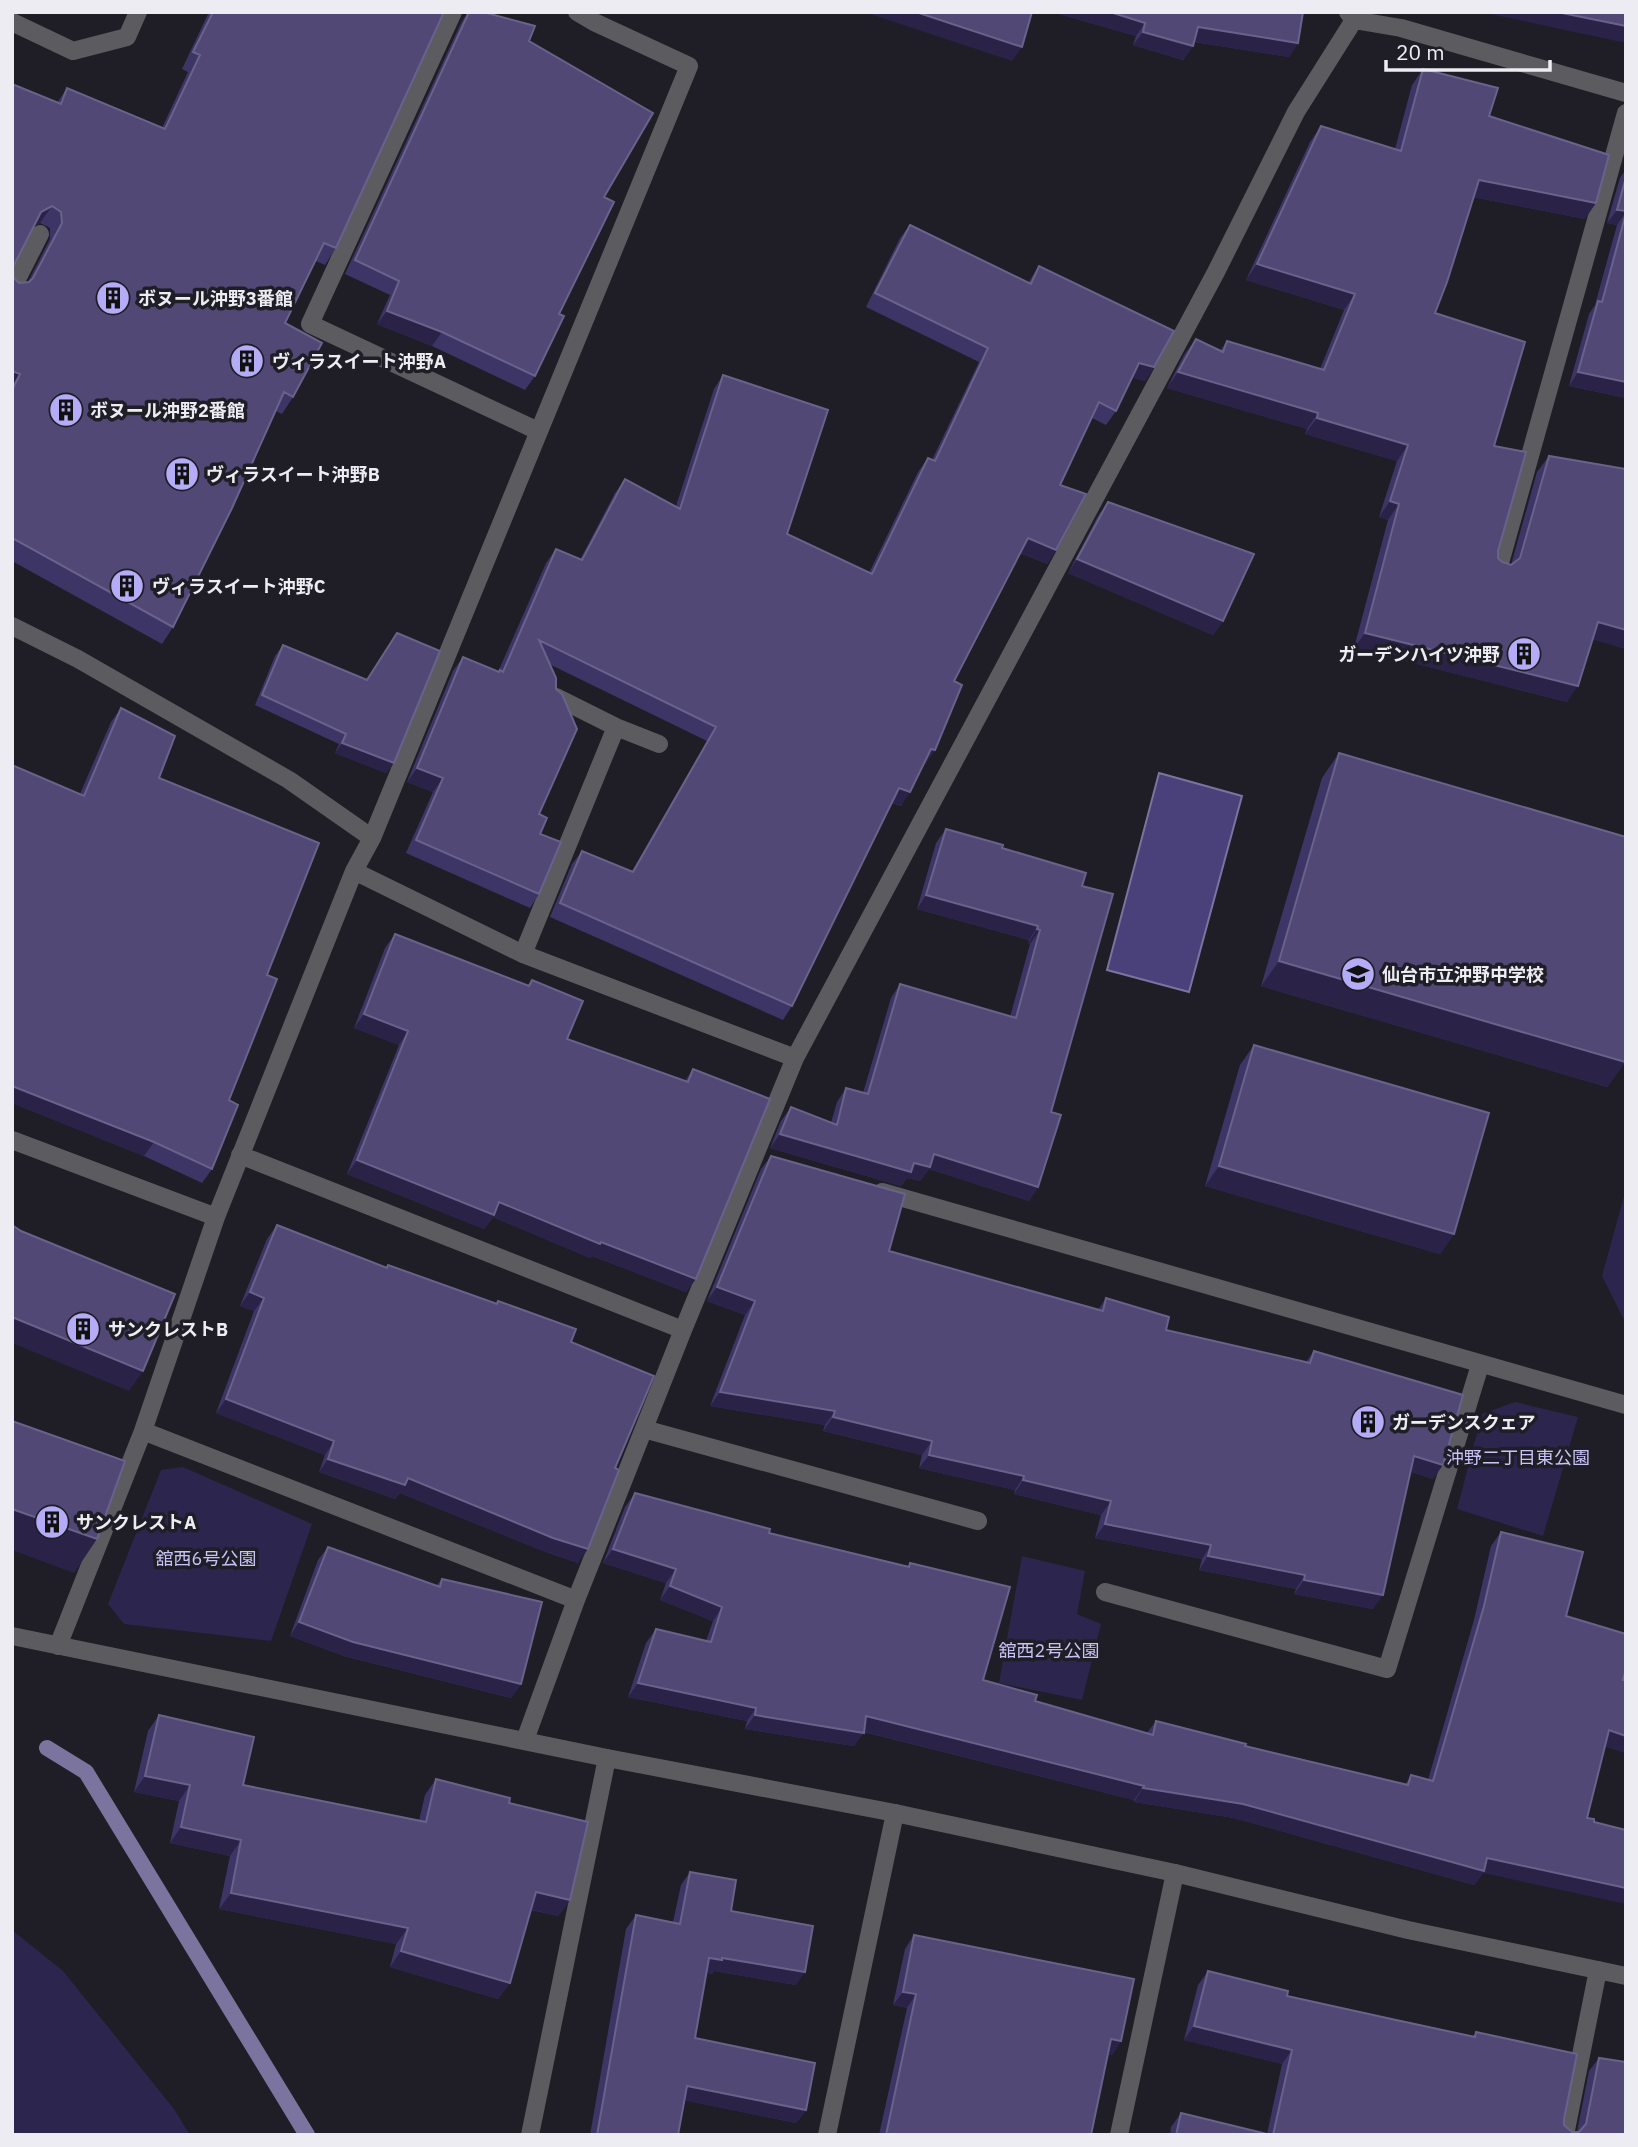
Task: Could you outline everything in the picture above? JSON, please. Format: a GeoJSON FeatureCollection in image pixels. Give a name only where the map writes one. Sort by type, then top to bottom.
{"type":"FeatureCollection","features":[{"type":"Feature","properties":{"kind":"street"},"geometry":{"type":"LineString","coordinates":[[12,22],[73,51],[127,37],[138,12]]}},
{"type":"Feature","properties":{"kind":"street"},"geometry":{"type":"LineString","coordinates":[[453,12],[310,324],[538,431]]}},
{"type":"Feature","properties":{"kind":"street"},"geometry":{"type":"LineString","coordinates":[[58,1646],[143,1431],[240,1155],[354,871],[372,838],[689,66],[578,12]]}},
{"type":"Feature","properties":{"kind":"street"},"geometry":{"type":"LineString","coordinates":[[525,1740],[576,1600],[683,1330],[763,1158],[795,1058],[1216,272],[1296,112],[1351,16],[1626,93]]}},
{"type":"Feature","properties":{"kind":"street"},"geometry":{"type":"LineString","coordinates":[[1498,570],[1626,113]]}},
{"type":"Feature","properties":{"kind":"street"},"geometry":{"type":"LineString","coordinates":[[12,289],[40,234]]}},
{"type":"Feature","properties":{"kind":"street"},"geometry":{"type":"LineString","coordinates":[[12,626],[78,659],[289,780],[372,838]]}},
{"type":"Feature","properties":{"kind":"street"},"geometry":{"type":"LineString","coordinates":[[556,697],[616,727],[659,744]]}},
{"type":"Feature","properties":{"kind":"street"},"geometry":{"type":"LineString","coordinates":[[523,954],[616,727]]}},
{"type":"Feature","properties":{"kind":"street"},"geometry":{"type":"LineString","coordinates":[[354,871],[523,954],[795,1058]]}},
{"type":"Feature","properties":{"kind":"street"},"geometry":{"type":"LineString","coordinates":[[12,1140],[216,1217]]}},
{"type":"Feature","properties":{"kind":"street"},"geometry":{"type":"LineString","coordinates":[[240,1155],[683,1330]]}},
{"type":"Feature","properties":{"kind":"street"},"geometry":{"type":"LineString","coordinates":[[863,1187],[1626,1405]]}},
{"type":"Feature","properties":{"kind":"street"},"geometry":{"type":"LineString","coordinates":[[1105,1592],[1387,1670],[1480,1365]]}},
{"type":"Feature","properties":{"kind":"street"},"geometry":{"type":"LineString","coordinates":[[644,1429],[978,1521]]}},
{"type":"Feature","properties":{"kind":"street"},"geometry":{"type":"LineString","coordinates":[[143,1431],[576,1600]]}},
{"type":"Feature","properties":{"kind":"street"},"geometry":{"type":"LineString","coordinates":[[12,1636],[607,1758],[895,1813],[1175,1873],[1408,1930],[1626,1976]]}},
{"type":"Feature","properties":{"kind":"street"},"geometry":{"type":"LineString","coordinates":[[530,2135],[607,1758]]}},
{"type":"Feature","properties":{"kind":"street"},"geometry":{"type":"LineString","coordinates":[[827,2135],[895,1813]]}},
{"type":"Feature","properties":{"kind":"street"},"geometry":{"type":"LineString","coordinates":[[1119,2135],[1175,1873]]}},
{"type":"Feature","properties":{"kind":"street"},"geometry":{"type":"LineString","coordinates":[[1565,2135],[1598,1970]]}},
{"type":"Feature","properties":{"kind":"green space"},"geometry":{"type":"Polygon","coordinates":[[[1626,1189],[1626,1324],[1602,1276],[1626,1189]]]}},
{"type":"Feature","properties":{"kind":"green space","name":"沖野二丁目東公園"},"geometry":{"type":"Polygon","coordinates":[[[1515,1402],[1578,1417],[1543,1536],[1457,1509],[1482,1414],[1515,1402]]]}},
{"type":"Feature","properties":{"kind":"green space","name":"舘西6号公園"},"geometry":{"type":"Polygon","coordinates":[[[183,1467],[312,1524],[271,1641],[124,1624],[108,1604],[161,1470],[183,1467]]]}},
{"type":"Feature","properties":{"kind":"green space","name":"舘西2号公園"},"geometry":{"type":"Polygon","coordinates":[[[1022,1556],[1085,1571],[1077,1614],[1101,1624],[1082,1700],[999,1683],[1022,1556]]]}},
{"type":"Feature","properties":{"kind":"green space"},"geometry":{"type":"Polygon","coordinates":[[[12,1930],[63,1971],[174,2109],[190,2135],[12,2135],[12,1930]]]}},
{"type":"Feature","properties":{"kind":"shaded area"},"geometry":{"type":"Polygon","coordinates":[[[1159,773],[1242,796],[1189,992],[1107,970],[1159,773]]]}},
{"type":"Feature","properties":{"kind":"building"},"geometry":{"type":"Polygon","coordinates":[[[213,12],[444,12],[336,248],[324,243],[285,323],[322,343],[293,397],[284,392],[232,508],[173,627],[12,538],[12,390],[20,374],[12,371],[12,84],[61,104],[67,88],[165,129],[200,55],[193,52],[213,12]],[[52,206],[41,212],[13,267],[14,278],[19,283],[29,282],[33,278],[62,223],[61,212],[52,206]]]}},
{"type":"Feature","properties":{"kind":"building"},"geometry":{"type":"Polygon","coordinates":[[[469,12],[483,12],[535,26],[529,41],[653,113],[604,197],[614,202],[559,314],[564,316],[535,376],[442,332],[387,311],[399,281],[355,260],[469,12]]]}},
{"type":"Feature","properties":{"kind":"building"},"geometry":{"type":"Polygon","coordinates":[[[916,12],[1032,12],[1022,47],[916,12]]]}},
{"type":"Feature","properties":{"kind":"building"},"geometry":{"type":"Polygon","coordinates":[[[1110,12],[1303,12],[1298,43],[1198,27],[1193,46],[1143,32],[1145,23],[1110,12]]]}},
{"type":"Feature","properties":{"kind":"building"},"geometry":{"type":"Polygon","coordinates":[[[1557,12],[1626,12],[1626,26],[1557,12]]]}},
{"type":"Feature","properties":{"kind":"building"},"geometry":{"type":"Polygon","coordinates":[[[1423,69],[1498,88],[1489,116],[1609,155],[1596,203],[1479,180],[1435,313],[1525,342],[1494,446],[1526,452],[1498,551],[1498,558],[1502,562],[1511,565],[1520,558],[1549,456],[1626,469],[1626,630],[1598,622],[1578,686],[1365,633],[1399,504],[1390,501],[1408,445],[1317,418],[1318,413],[1178,372],[1196,339],[1223,352],[1227,341],[1324,370],[1355,294],[1257,264],[1321,126],[1401,151],[1423,69]]]}},
{"type":"Feature","properties":{"kind":"building"},"geometry":{"type":"Polygon","coordinates":[[[1626,177],[1626,211],[1617,210],[1626,177]]]}},
{"type":"Feature","properties":{"kind":"building"},"geometry":{"type":"Polygon","coordinates":[[[1626,213],[1626,382],[1578,372],[1598,301],[1602,302],[1626,213]]]}},
{"type":"Feature","properties":{"kind":"building"},"geometry":{"type":"Polygon","coordinates":[[[910,225],[1031,284],[1039,266],[1174,331],[1154,367],[1139,363],[1116,411],[1099,402],[1060,485],[1086,494],[1056,550],[1028,538],[954,681],[962,685],[935,750],[931,749],[910,792],[899,788],[792,1006],[560,903],[582,851],[633,872],[716,727],[539,640],[556,678],[556,689],[562,694],[577,729],[539,814],[547,818],[540,834],[561,842],[539,894],[416,840],[443,778],[417,768],[463,657],[503,672],[556,549],[582,560],[625,479],[680,509],[723,375],[828,410],[787,534],[872,574],[928,458],[935,461],[988,348],[875,293],[910,225]]]}},
{"type":"Feature","properties":{"kind":"building"},"geometry":{"type":"Polygon","coordinates":[[[1108,502],[1254,554],[1223,621],[1077,559],[1108,502]]]}},
{"type":"Feature","properties":{"kind":"building"},"geometry":{"type":"Polygon","coordinates":[[[397,633],[440,651],[394,763],[342,743],[346,734],[262,695],[283,645],[367,680],[397,633]]]}},
{"type":"Feature","properties":{"kind":"building"},"geometry":{"type":"Polygon","coordinates":[[[121,708],[175,736],[159,778],[319,843],[267,975],[277,979],[229,1100],[238,1105],[212,1169],[154,1142],[12,1086],[12,765],[84,796],[121,708]]]}},
{"type":"Feature","properties":{"kind":"building"},"geometry":{"type":"Polygon","coordinates":[[[1339,753],[1626,837],[1625,1062],[1279,961],[1339,753]]]}},
{"type":"Feature","properties":{"kind":"building"},"geometry":{"type":"Polygon","coordinates":[[[946,829],[1086,873],[1082,886],[1113,894],[1051,1112],[1061,1115],[1038,1187],[934,1154],[930,1167],[914,1163],[911,1172],[780,1134],[791,1107],[837,1125],[846,1088],[868,1094],[900,984],[1016,1018],[1040,930],[1037,929],[1038,926],[926,895],[946,829]]]}},
{"type":"Feature","properties":{"kind":"building"},"geometry":{"type":"Polygon","coordinates":[[[395,934],[529,986],[532,980],[583,1001],[567,1039],[688,1082],[693,1069],[770,1099],[696,1279],[601,1242],[600,1244],[499,1202],[494,1215],[357,1160],[408,1031],[364,1014],[395,934]]]}},
{"type":"Feature","properties":{"kind":"building"},"geometry":{"type":"Polygon","coordinates":[[[1254,1045],[1489,1113],[1454,1234],[1219,1166],[1254,1045]]]}},
{"type":"Feature","properties":{"kind":"building"},"geometry":{"type":"Polygon","coordinates":[[[771,1156],[905,1194],[889,1251],[1103,1311],[1106,1298],[1169,1317],[1166,1330],[1310,1363],[1314,1351],[1463,1395],[1443,1465],[1414,1456],[1383,1595],[1304,1580],[1305,1575],[1208,1556],[1211,1545],[1105,1524],[1111,1501],[1023,1480],[1024,1476],[929,1455],[932,1441],[833,1417],[835,1411],[720,1392],[755,1301],[717,1287],[771,1156]]]}},
{"type":"Feature","properties":{"kind":"building","name":"サンクレストB"},"geometry":{"type":"Polygon","coordinates":[[[12,1225],[175,1294],[143,1371],[12,1317],[12,1225]]]}},
{"type":"Feature","properties":{"kind":"building"},"geometry":{"type":"Polygon","coordinates":[[[277,1225],[387,1268],[388,1265],[576,1329],[571,1342],[654,1376],[615,1468],[619,1470],[588,1549],[553,1538],[408,1478],[405,1485],[328,1459],[334,1441],[226,1399],[264,1298],[250,1292],[277,1225]]]}},
{"type":"Feature","properties":{"kind":"building"},"geometry":{"type":"Polygon","coordinates":[[[12,1421],[125,1461],[97,1539],[12,1509],[12,1421]]]}},
{"type":"Feature","properties":{"kind":"building"},"geometry":{"type":"Polygon","coordinates":[[[635,1493],[770,1529],[769,1533],[909,1567],[910,1563],[1010,1587],[983,1680],[1037,1695],[1035,1701],[1153,1735],[1156,1721],[1246,1744],[1245,1746],[1408,1785],[1411,1775],[1433,1781],[1484,1606],[1501,1532],[1583,1552],[1566,1616],[1626,1634],[1626,1668],[1623,1680],[1626,1680],[1626,1736],[1609,1730],[1587,1818],[1626,1830],[1626,1888],[1487,1858],[1484,1871],[1243,1804],[1143,1788],[1144,1786],[866,1716],[864,1733],[755,1715],[756,1708],[638,1683],[656,1629],[711,1642],[722,1607],[670,1586],[676,1569],[613,1549],[635,1493]]]}},
{"type":"Feature","properties":{"kind":"building"},"geometry":{"type":"Polygon","coordinates":[[[328,1547],[440,1587],[442,1579],[542,1602],[521,1684],[353,1642],[299,1622],[328,1547]]]}},
{"type":"Feature","properties":{"kind":"building"},"geometry":{"type":"Polygon","coordinates":[[[159,1715],[254,1737],[243,1785],[426,1822],[436,1779],[510,1798],[509,1803],[588,1822],[570,1900],[536,1892],[510,1983],[401,1951],[408,1928],[231,1893],[241,1840],[181,1827],[190,1785],[145,1776],[159,1715]]]}},
{"type":"Feature","properties":{"kind":"building"},"geometry":{"type":"Polygon","coordinates":[[[690,1872],[736,1880],[731,1911],[813,1926],[805,1972],[709,1958],[695,2038],[815,2063],[806,2110],[687,2086],[678,2135],[597,2135],[636,1915],[680,1924],[690,1872]]]}},
{"type":"Feature","properties":{"kind":"building"},"geometry":{"type":"Polygon","coordinates":[[[914,1935],[1134,1979],[1121,2041],[1111,2039],[1091,2135],[886,2135],[916,1994],[903,1992],[914,1935]]]}},
{"type":"Feature","properties":{"kind":"building"},"geometry":{"type":"Polygon","coordinates":[[[1208,1971],[1288,1991],[1287,1996],[1475,2037],[1476,2032],[1577,2054],[1564,2119],[1564,2125],[1572,2132],[1579,2132],[1586,2124],[1599,2058],[1626,2062],[1626,2135],[1273,2135],[1292,2050],[1194,2026],[1208,1971]]]}},
{"type":"Feature","properties":{"kind":"building"},"geometry":{"type":"Polygon","coordinates":[[[1181,2113],[1271,2135],[1176,2135],[1181,2113]]]}},
{"type":"Feature","properties":{"kind":"waterway"},"geometry":{"type":"LineString","coordinates":[[47,1748],[86,1772],[307,2135]]}},
{"type":"Feature","properties":{"kind":"place","name":"ボヌール沖野3番館"},"geometry":{"type":"Point","coordinates":[113,298]}},
{"type":"Feature","properties":{"kind":"place","name":"ヴィラスイート沖野A"},"geometry":{"type":"Point","coordinates":[247,361]}},
{"type":"Feature","properties":{"kind":"place","name":"ボヌール沖野2番館"},"geometry":{"type":"Point","coordinates":[66,410]}},
{"type":"Feature","properties":{"kind":"place","name":"ヴィラスイート沖野B"},"geometry":{"type":"Point","coordinates":[182,474]}},
{"type":"Feature","properties":{"kind":"place","name":"ヴィラスイート沖野C"},"geometry":{"type":"Point","coordinates":[127,586]}},
{"type":"Feature","properties":{"kind":"place","name":"ガーデンハイツ沖野"},"geometry":{"type":"Point","coordinates":[1524,654]}},
{"type":"Feature","properties":{"kind":"place","name":"仙台市立沖野中学校"},"geometry":{"type":"Point","coordinates":[1358,974]}},
{"type":"Feature","properties":{"kind":"place","name":"サンクレストB"},"geometry":{"type":"Point","coordinates":[83,1329]}},
{"type":"Feature","properties":{"kind":"place","name":"ガーデンスクェア"},"geometry":{"type":"Point","coordinates":[1368,1422]}},
{"type":"Feature","properties":{"kind":"place","name":"サンクレストA"},"geometry":{"type":"Point","coordinates":[52,1522]}}]}
